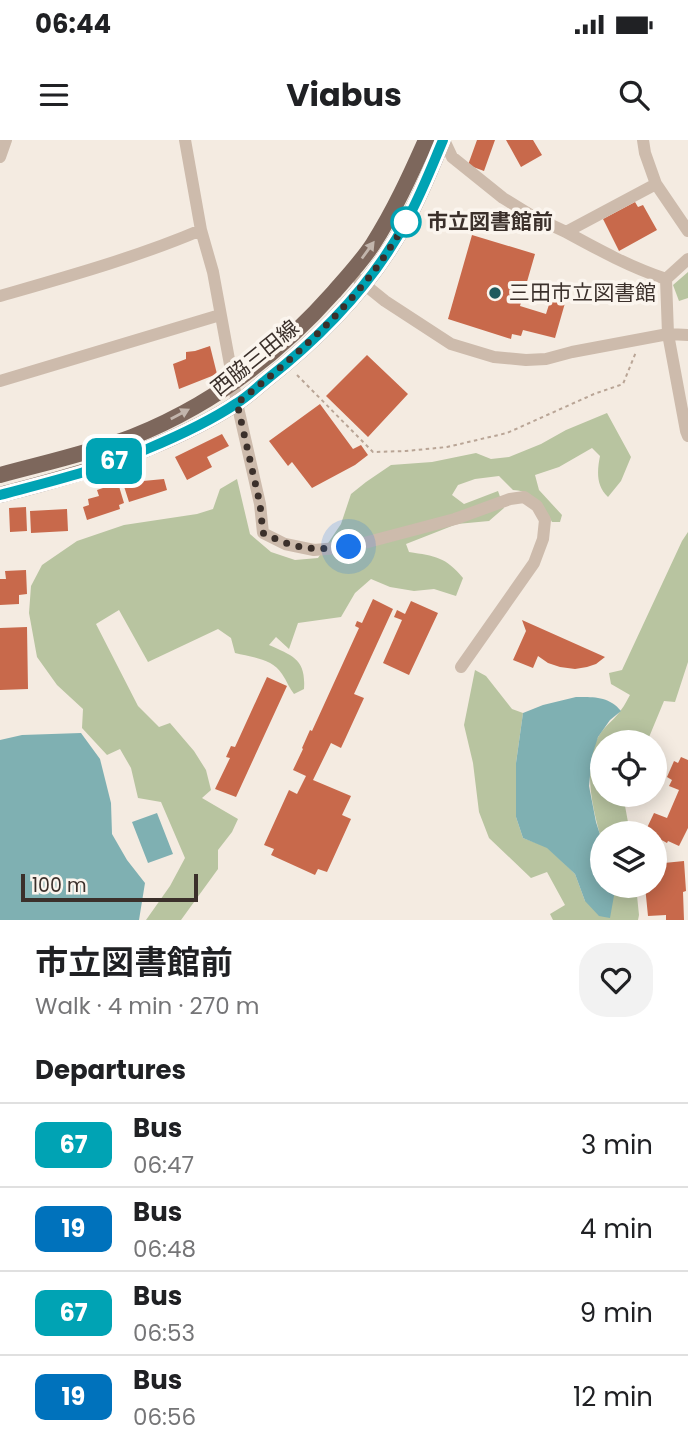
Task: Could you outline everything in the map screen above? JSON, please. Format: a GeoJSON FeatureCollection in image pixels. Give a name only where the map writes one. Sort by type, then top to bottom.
{"type":"FeatureCollection","features":[{"type":"Feature","properties":{"kind":"main road","name":"西脇三田線"},"geometry":{"type":"LineString","coordinates":[[0,475],[85,453],[133,436],[175,417],[234,383],[278,348],[312,316],[371,247],[393,211],[426,140]]}},
{"type":"Feature","properties":{"kind":"main road","name":"西脇三田線"},"geometry":{"type":"LineString","coordinates":[[0,495],[84,472],[190,430],[237,403],[287,364],[364,284],[387,253],[408,219],[444,140]]}},
{"type":"Feature","properties":{"kind":"street"},"geometry":{"type":"LineString","coordinates":[[0,157],[6,140]]}},
{"type":"Feature","properties":{"kind":"street"},"geometry":{"type":"LineString","coordinates":[[185,140],[201,230],[213,272],[237,403],[260,504],[263,533],[285,544],[314,550],[349,547],[455,519],[510,499],[524,497],[537,506],[545,520],[543,539],[534,563],[461,667]]}},
{"type":"Feature","properties":{"kind":"street"},"geometry":{"type":"LineString","coordinates":[[444,140],[452,157],[503,198],[615,259],[666,279]]}},
{"type":"Feature","properties":{"kind":"street"},"geometry":{"type":"LineString","coordinates":[[643,140],[656,184],[688,231]]}},
{"type":"Feature","properties":{"kind":"street"},"geometry":{"type":"LineString","coordinates":[[566,232],[656,184]]}},
{"type":"Feature","properties":{"kind":"street"},"geometry":{"type":"LineString","coordinates":[[0,296],[201,230]]}},
{"type":"Feature","properties":{"kind":"street"},"geometry":{"type":"LineString","coordinates":[[688,259],[666,279],[668,334],[688,436]]}},
{"type":"Feature","properties":{"kind":"street"},"geometry":{"type":"LineString","coordinates":[[351,272],[385,301],[451,344],[494,357],[546,359],[688,328]]}},
{"type":"Feature","properties":{"kind":"street"},"geometry":{"type":"LineString","coordinates":[[0,382],[220,315]]}},
{"type":"Feature","properties":{"kind":"street"},"geometry":{"type":"LineString","coordinates":[[668,334],[688,335]]}},
{"type":"Feature","properties":{"kind":"path"},"geometry":{"type":"LineString","coordinates":[[287,364],[373,452],[406,451],[447,447],[507,433],[623,384],[637,352]]}},
{"type":"Feature","properties":{"kind":"green space"},"geometry":{"type":"Polygon","coordinates":[[[688,272],[688,298],[679,301],[673,285],[688,272]]]}},
{"type":"Feature","properties":{"kind":"green space"},"geometry":{"type":"Polygon","coordinates":[[[607,413],[631,457],[621,481],[608,497],[598,478],[600,456],[592,448],[559,467],[535,475],[539,490],[562,515],[560,522],[552,522],[537,500],[526,493],[513,490],[499,476],[475,479],[458,485],[452,495],[464,504],[498,491],[504,508],[489,521],[457,524],[406,544],[409,552],[439,559],[457,571],[463,578],[456,596],[434,589],[414,591],[390,587],[371,579],[355,593],[341,617],[298,623],[289,649],[276,637],[269,645],[291,656],[300,665],[304,689],[294,694],[278,669],[262,659],[235,653],[231,638],[218,629],[148,662],[119,610],[96,624],[138,706],[159,727],[170,723],[206,770],[211,790],[202,798],[238,819],[218,850],[218,869],[181,920],[146,920],[170,886],[185,858],[161,802],[138,798],[131,768],[120,749],[107,755],[82,728],[83,709],[57,685],[37,657],[29,613],[31,586],[42,565],[77,541],[124,525],[213,509],[220,489],[237,479],[250,534],[271,552],[295,560],[318,558],[341,524],[351,494],[391,465],[432,462],[476,453],[491,459],[509,457],[607,413]]]}},
{"type":"Feature","properties":{"kind":"green space"},"geometry":{"type":"Polygon","coordinates":[[[688,532],[688,662],[675,702],[664,701],[652,730],[604,730],[630,695],[611,684],[609,673],[622,670],[688,532]]]}},
{"type":"Feature","properties":{"kind":"green space"},"geometry":{"type":"Polygon","coordinates":[[[475,670],[486,676],[512,709],[523,713],[516,763],[516,817],[523,838],[547,847],[575,874],[585,901],[594,898],[637,898],[638,920],[553,920],[550,914],[565,905],[547,872],[531,878],[489,838],[479,812],[473,763],[464,725],[475,670]]]}},
{"type":"Feature","properties":{"kind":"green space"},"geometry":{"type":"Polygon","coordinates":[[[593,807],[625,807],[628,821],[596,821],[593,807]]]}},
{"type":"Feature","properties":{"kind":"water"},"geometry":{"type":"Polygon","coordinates":[[[576,697],[595,697],[611,702],[621,711],[603,730],[590,730],[590,807],[593,807],[596,821],[590,821],[590,898],[614,898],[610,918],[599,916],[585,901],[575,874],[547,848],[523,838],[516,817],[516,763],[523,713],[576,697]]]}},
{"type":"Feature","properties":{"kind":"water"},"geometry":{"type":"Polygon","coordinates":[[[81,733],[100,759],[111,803],[112,834],[145,883],[139,920],[0,920],[0,740],[22,735],[81,733]]]}},
{"type":"Feature","properties":{"kind":"water"},"geometry":{"type":"Polygon","coordinates":[[[157,813],[173,854],[148,863],[132,822],[157,813]]]}},
{"type":"Feature","properties":{"kind":"building"},"geometry":{"type":"Polygon","coordinates":[[[477,140],[495,140],[484,171],[468,165],[477,140]]]}},
{"type":"Feature","properties":{"kind":"building"},"geometry":{"type":"Polygon","coordinates":[[[506,140],[533,140],[542,155],[521,167],[506,140]]]}},
{"type":"Feature","properties":{"kind":"building"},"geometry":{"type":"Polygon","coordinates":[[[635,202],[638,207],[643,205],[657,230],[619,251],[603,219],[635,202]]]}},
{"type":"Feature","properties":{"kind":"building"},"geometry":{"type":"Polygon","coordinates":[[[472,235],[535,254],[520,306],[546,314],[553,292],[567,296],[555,338],[523,330],[521,336],[512,334],[511,339],[448,319],[472,235]]]}},
{"type":"Feature","properties":{"kind":"building"},"geometry":{"type":"Polygon","coordinates":[[[210,346],[217,374],[179,389],[173,364],[186,359],[186,352],[210,346]]]}},
{"type":"Feature","properties":{"kind":"building"},"geometry":{"type":"Polygon","coordinates":[[[367,355],[408,394],[368,437],[326,396],[367,355]]]}},
{"type":"Feature","properties":{"kind":"building"},"geometry":{"type":"Polygon","coordinates":[[[320,404],[353,449],[361,445],[368,455],[312,488],[292,462],[288,466],[269,441],[320,404]]]}},
{"type":"Feature","properties":{"kind":"building"},"geometry":{"type":"Polygon","coordinates":[[[222,434],[229,446],[207,457],[212,467],[187,480],[175,457],[222,434]]]}},
{"type":"Feature","properties":{"kind":"building"},"geometry":{"type":"Polygon","coordinates":[[[128,475],[143,481],[164,479],[167,490],[129,502],[121,477],[128,475]]]}},
{"type":"Feature","properties":{"kind":"building"},"geometry":{"type":"Polygon","coordinates":[[[118,483],[124,503],[119,505],[120,509],[87,520],[83,507],[89,505],[88,499],[99,496],[97,490],[118,483]]]}},
{"type":"Feature","properties":{"kind":"building"},"geometry":{"type":"Polygon","coordinates":[[[26,507],[27,531],[10,532],[9,508],[26,507]]]}},
{"type":"Feature","properties":{"kind":"building"},"geometry":{"type":"Polygon","coordinates":[[[67,509],[68,531],[31,533],[30,511],[67,509]]]}},
{"type":"Feature","properties":{"kind":"building"},"geometry":{"type":"Polygon","coordinates":[[[26,570],[27,594],[19,595],[19,604],[0,605],[0,579],[6,579],[5,571],[26,570]]]}},
{"type":"Feature","properties":{"kind":"building"},"geometry":{"type":"Polygon","coordinates":[[[373,599],[393,609],[354,694],[364,698],[341,748],[331,743],[313,780],[351,796],[342,815],[351,819],[327,872],[318,869],[315,875],[271,855],[274,849],[264,845],[289,790],[297,794],[306,776],[293,770],[359,628],[355,626],[357,621],[362,623],[373,599]]]}},
{"type":"Feature","properties":{"kind":"building"},"geometry":{"type":"Polygon","coordinates":[[[411,601],[438,613],[409,675],[383,663],[402,620],[394,617],[397,610],[405,614],[411,601]]]}},
{"type":"Feature","properties":{"kind":"building"},"geometry":{"type":"Polygon","coordinates":[[[522,620],[605,657],[596,664],[575,669],[548,663],[538,656],[533,668],[513,660],[526,631],[522,620]]]}},
{"type":"Feature","properties":{"kind":"building"},"geometry":{"type":"Polygon","coordinates":[[[27,627],[28,689],[0,690],[0,628],[27,627]]]}},
{"type":"Feature","properties":{"kind":"building"},"geometry":{"type":"Polygon","coordinates":[[[267,677],[287,686],[236,797],[215,789],[230,758],[226,757],[231,746],[235,747],[267,677]]]}},
{"type":"Feature","properties":{"kind":"building"},"geometry":{"type":"Polygon","coordinates":[[[681,757],[688,760],[688,828],[679,846],[668,841],[667,843],[667,821],[650,821],[654,813],[667,818],[679,790],[669,786],[672,780],[667,777],[674,761],[678,763],[681,757]]]}},
{"type":"Feature","properties":{"kind":"building"},"geometry":{"type":"Polygon","coordinates":[[[684,861],[684,920],[666,920],[666,915],[648,916],[646,898],[667,898],[667,863],[684,861]]]}},
{"type":"Feature","properties":{"kind":"bus line","name":"67"},"geometry":{"type":"LineString","coordinates":[[0,495],[95,468],[190,430],[237,403],[287,364],[340,312],[387,253],[408,219],[443,140]]}},
{"type":"Feature","properties":{"kind":"place","name":"市立図書館前"},"geometry":{"type":"Point","coordinates":[406,222]}},
{"type":"Feature","properties":{"kind":"place","name":"三田市立図書館"},"geometry":{"type":"Point","coordinates":[495,293]}},
{"type":"Feature","properties":{"kind":"route"},"geometry":{"type":"LineString","coordinates":[[349,547],[314,550],[285,544],[263,533],[260,504],[237,403],[287,364],[340,312],[387,253],[408,219],[406,222]]}}]}
